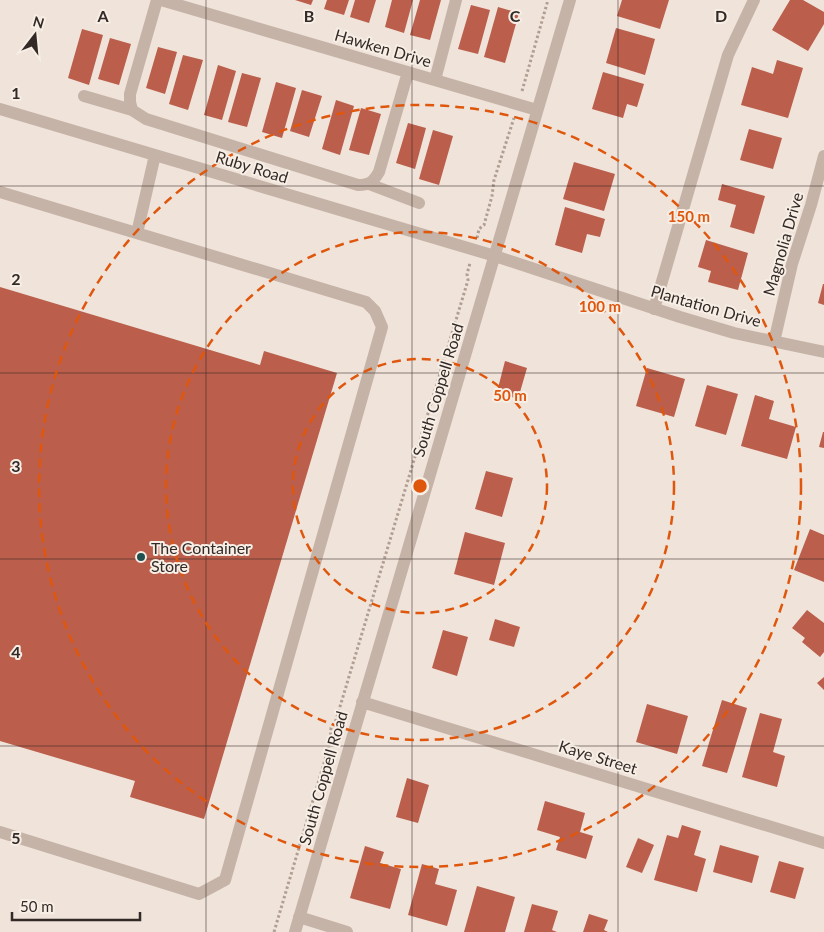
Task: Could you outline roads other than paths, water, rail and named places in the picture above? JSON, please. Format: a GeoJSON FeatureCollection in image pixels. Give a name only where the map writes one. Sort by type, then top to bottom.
{"type":"FeatureCollection","features":[{"type":"Feature","properties":{"kind":"street"},"geometry":{"type":"LineString","coordinates":[[132,110],[130,94],[157,0]]}},
{"type":"Feature","properties":{"kind":"street","name":"Hawken Drive"},"geometry":{"type":"LineString","coordinates":[[161,0],[537,110]]}},
{"type":"Feature","properties":{"kind":"street"},"geometry":{"type":"LineString","coordinates":[[435,80],[456,0]]}},
{"type":"Feature","properties":{"kind":"street","name":"South Coppell Road"},"geometry":{"type":"LineString","coordinates":[[295,932],[570,0]]}},
{"type":"Feature","properties":{"kind":"street"},"geometry":{"type":"LineString","coordinates":[[654,309],[728,55],[754,0]]}},
{"type":"Feature","properties":{"kind":"street"},"geometry":{"type":"LineString","coordinates":[[369,184],[379,172],[408,72]]}},
{"type":"Feature","properties":{"kind":"street"},"geometry":{"type":"LineString","coordinates":[[84,96],[132,110],[146,119],[155,122],[358,185],[369,184],[418,203]]}},
{"type":"Feature","properties":{"kind":"street","name":"Ruby Road"},"geometry":{"type":"LineString","coordinates":[[0,109],[495,256]]}},
{"type":"Feature","properties":{"kind":"street"},"geometry":{"type":"LineString","coordinates":[[137,233],[155,155]]}},
{"type":"Feature","properties":{"kind":"street","name":"Magnolia Drive"},"geometry":{"type":"LineString","coordinates":[[774,342],[792,264],[824,156]]}},
{"type":"Feature","properties":{"kind":"street"},"geometry":{"type":"LineString","coordinates":[[0,192],[366,302],[375,311],[382,327],[225,880],[199,894],[0,832]]}},
{"type":"Feature","properties":{"kind":"street"},"geometry":{"type":"LineString","coordinates":[[811,205],[824,209]]}},
{"type":"Feature","properties":{"kind":"street","name":"Plantation Drive"},"geometry":{"type":"LineString","coordinates":[[495,256],[654,309],[734,333],[824,352]]}},
{"type":"Feature","properties":{"kind":"street","name":"Kaye Street"},"geometry":{"type":"LineString","coordinates":[[362,702],[824,843]]}},
{"type":"Feature","properties":{"kind":"street"},"geometry":{"type":"LineString","coordinates":[[299,918],[347,932]]}},
{"type":"Feature","properties":{"kind":"place","name":"The Container Store"},"geometry":{"type":"Point","coordinates":[141,557]}}]}
